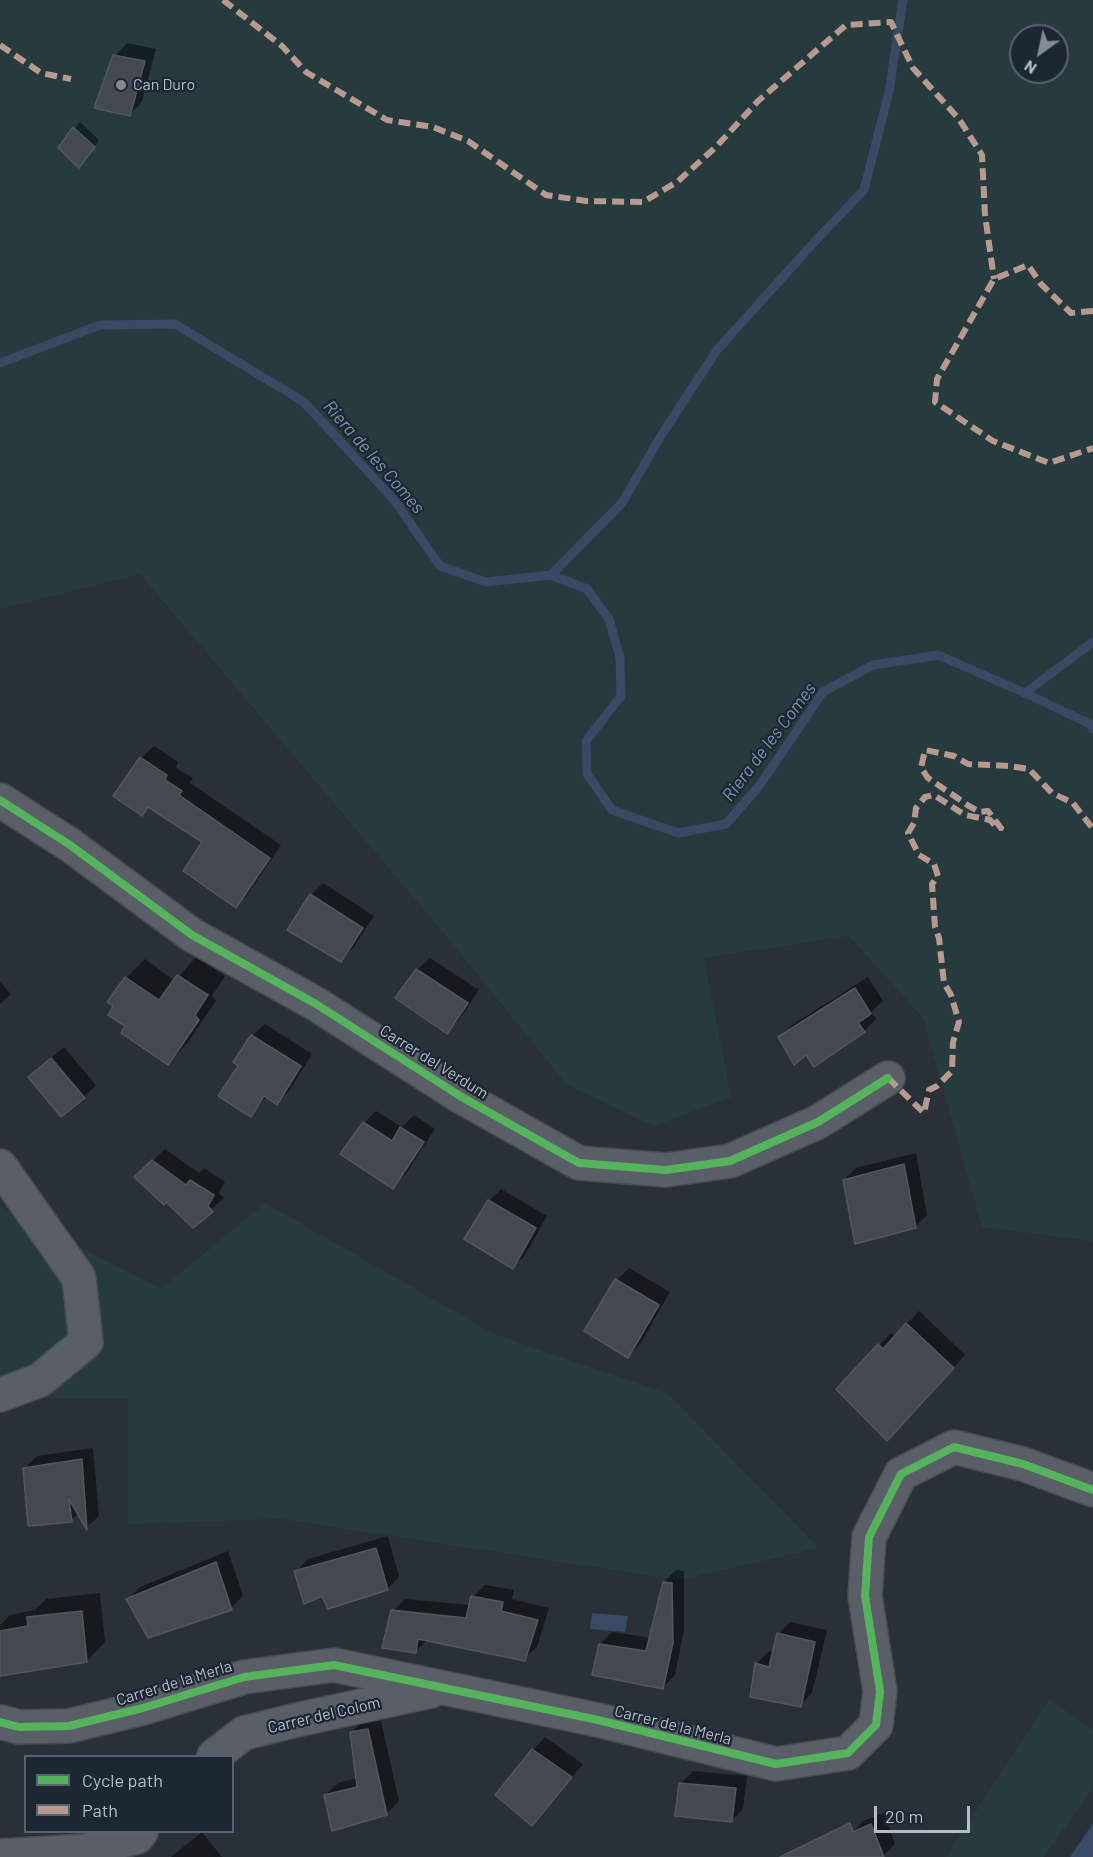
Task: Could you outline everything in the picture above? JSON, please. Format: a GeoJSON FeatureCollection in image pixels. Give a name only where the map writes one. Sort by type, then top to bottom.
{"type":"FeatureCollection","features":[{"type":"Feature","properties":{"kind":"street","name":"Carrer del Verdum"},"geometry":{"type":"LineString","coordinates":[[0,800],[70,845],[192,935],[316,1004],[460,1096],[579,1163],[666,1170],[730,1161],[818,1122],[888,1078]]}},
{"type":"Feature","properties":{"kind":"street"},"geometry":{"type":"LineString","coordinates":[[0,1166],[79,1278],[86,1342],[40,1380],[0,1395]]}},
{"type":"Feature","properties":{"kind":"street","name":"Carrer de la Merla"},"geometry":{"type":"LineString","coordinates":[[0,1722],[20,1727],[69,1726],[143,1708],[244,1677],[334,1665],[598,1720],[776,1764],[848,1754],[876,1725],[880,1692],[865,1596],[869,1537],[901,1474],[954,1448],[1023,1464],[1093,1490]]}},
{"type":"Feature","properties":{"kind":"street","name":"Carrer del Colom"},"geometry":{"type":"LineString","coordinates":[[215,1755],[244,1733],[442,1688]]}},
{"type":"Feature","properties":{"kind":"street"},"geometry":{"type":"LineString","coordinates":[[0,1856],[85,1851],[136,1837],[140,1833]]}},
{"type":"Feature","properties":{"kind":"green space"},"geometry":{"type":"Polygon","coordinates":[[[0,0],[1093,0],[1093,1241],[982,1227],[923,1018],[849,936],[704,958],[731,1097],[654,1126],[567,1085],[452,943],[140,574],[0,609],[0,0]]]}},
{"type":"Feature","properties":{"kind":"green space"},"geometry":{"type":"Polygon","coordinates":[[[265,1203],[494,1334],[668,1394],[819,1548],[679,1580],[281,1519],[128,1524],[128,1398],[0,1399],[0,1206],[161,1289],[265,1203]]]}},
{"type":"Feature","properties":{"kind":"green space"},"geometry":{"type":"Polygon","coordinates":[[[1049,1699],[1093,1730],[1093,1787],[1044,1857],[946,1857],[1049,1699]]]}},
{"type":"Feature","properties":{"kind":"water"},"geometry":{"type":"Polygon","coordinates":[[[592,1613],[628,1616],[625,1632],[590,1629],[592,1613]]]}},
{"type":"Feature","properties":{"kind":"water"},"geometry":{"type":"Polygon","coordinates":[[[1093,1823],[1093,1857],[1070,1857],[1093,1823]]]}},
{"type":"Feature","properties":{"kind":"building","name":"Can Duro"},"geometry":{"type":"Polygon","coordinates":[[[113,55],[145,61],[130,116],[94,108],[113,55]]]}},
{"type":"Feature","properties":{"kind":"building"},"geometry":{"type":"Polygon","coordinates":[[[73,127],[95,147],[79,168],[58,148],[73,127]]]}},
{"type":"Feature","properties":{"kind":"building"},"geometry":{"type":"Polygon","coordinates":[[[140,757],[167,775],[165,780],[182,791],[179,795],[270,858],[236,908],[183,871],[202,842],[148,807],[142,816],[113,796],[140,757]]]}},
{"type":"Feature","properties":{"kind":"building"},"geometry":{"type":"Polygon","coordinates":[[[310,894],[363,928],[341,962],[287,930],[310,894]]]}},
{"type":"Feature","properties":{"kind":"building"},"geometry":{"type":"Polygon","coordinates":[[[416,969],[468,1003],[447,1034],[395,998],[416,969]]]}},
{"type":"Feature","properties":{"kind":"building"},"geometry":{"type":"Polygon","coordinates":[[[177,975],[208,995],[195,1015],[199,1020],[168,1065],[121,1033],[125,1026],[108,1015],[113,1006],[107,1002],[125,977],[159,1000],[177,975]]]}},
{"type":"Feature","properties":{"kind":"building"},"geometry":{"type":"Polygon","coordinates":[[[855,988],[871,1014],[858,1023],[865,1032],[814,1067],[806,1055],[794,1065],[778,1037],[855,988]]]}},
{"type":"Feature","properties":{"kind":"building"},"geometry":{"type":"Polygon","coordinates":[[[251,1035],[301,1066],[277,1105],[264,1096],[251,1117],[218,1096],[238,1066],[233,1062],[251,1035]]]}},
{"type":"Feature","properties":{"kind":"building"},"geometry":{"type":"Polygon","coordinates":[[[51,1058],[85,1098],[61,1117],[28,1077],[51,1058]]]}},
{"type":"Feature","properties":{"kind":"building"},"geometry":{"type":"Polygon","coordinates":[[[363,1122],[392,1141],[400,1127],[424,1142],[393,1189],[340,1154],[363,1122]]]}},
{"type":"Feature","properties":{"kind":"building"},"geometry":{"type":"Polygon","coordinates":[[[152,1160],[186,1185],[190,1180],[214,1195],[208,1206],[213,1212],[193,1228],[166,1202],[164,1205],[134,1177],[152,1160]]]}},
{"type":"Feature","properties":{"kind":"building"},"geometry":{"type":"Polygon","coordinates":[[[904,1164],[916,1228],[855,1244],[843,1180],[904,1164]]]}},
{"type":"Feature","properties":{"kind":"building"},"geometry":{"type":"Polygon","coordinates":[[[488,1200],[536,1228],[513,1269],[464,1239],[488,1200]]]}},
{"type":"Feature","properties":{"kind":"building"},"geometry":{"type":"Polygon","coordinates":[[[615,1279],[659,1305],[628,1358],[584,1331],[615,1279]]]}},
{"type":"Feature","properties":{"kind":"building"},"geometry":{"type":"Polygon","coordinates":[[[906,1323],[954,1368],[887,1441],[836,1389],[878,1344],[883,1349],[906,1323]]]}},
{"type":"Feature","properties":{"kind":"building"},"geometry":{"type":"Polygon","coordinates":[[[82,1459],[87,1530],[69,1499],[72,1522],[28,1526],[23,1468],[82,1459]]]}},
{"type":"Feature","properties":{"kind":"building"},"geometry":{"type":"Polygon","coordinates":[[[376,1548],[388,1590],[328,1609],[322,1596],[304,1604],[294,1571],[376,1548]]]}},
{"type":"Feature","properties":{"kind":"building"},"geometry":{"type":"Polygon","coordinates":[[[216,1562],[232,1610],[148,1638],[126,1599],[216,1562]]]}},
{"type":"Feature","properties":{"kind":"building"},"geometry":{"type":"Polygon","coordinates":[[[663,1582],[672,1583],[673,1643],[663,1689],[592,1675],[599,1644],[646,1651],[663,1582]]]}},
{"type":"Feature","properties":{"kind":"building"},"geometry":{"type":"Polygon","coordinates":[[[471,1596],[503,1602],[501,1611],[538,1620],[525,1661],[418,1639],[416,1653],[382,1648],[391,1610],[466,1618],[471,1596]]]}},
{"type":"Feature","properties":{"kind":"building"},"geometry":{"type":"Polygon","coordinates":[[[82,1611],[87,1662],[0,1676],[0,1631],[28,1626],[27,1617],[82,1611]]]}},
{"type":"Feature","properties":{"kind":"building"},"geometry":{"type":"Polygon","coordinates":[[[777,1633],[815,1642],[801,1707],[750,1697],[755,1663],[769,1667],[777,1633]]]}},
{"type":"Feature","properties":{"kind":"building"},"geometry":{"type":"Polygon","coordinates":[[[368,1729],[387,1815],[332,1831],[324,1795],[357,1787],[350,1732],[368,1729]]]}},
{"type":"Feature","properties":{"kind":"building"},"geometry":{"type":"Polygon","coordinates":[[[532,1749],[572,1777],[532,1826],[495,1795],[532,1749]]]}},
{"type":"Feature","properties":{"kind":"building"},"geometry":{"type":"Polygon","coordinates":[[[679,1783],[736,1788],[732,1822],[675,1816],[679,1783]]]}},
{"type":"Feature","properties":{"kind":"building"},"geometry":{"type":"Polygon","coordinates":[[[850,1823],[853,1832],[871,1824],[884,1857],[780,1857],[850,1823]]]}},
{"type":"Feature","properties":{"kind":"waterway"},"geometry":{"type":"LineString","coordinates":[[551,575],[622,503],[662,434],[717,350],[864,190],[889,92],[903,0]]}},
{"type":"Feature","properties":{"kind":"waterway","name":"Riera de les Comes"},"geometry":{"type":"LineString","coordinates":[[0,363],[100,325],[175,324],[304,402],[395,501],[440,566],[486,582],[551,575],[587,589],[609,619],[620,658],[621,696],[586,741],[587,774],[612,810],[678,833],[726,824],[760,785],[823,692],[873,665],[938,655],[1090,724],[1093,729]]}},
{"type":"Feature","properties":{"kind":"waterway"},"geometry":{"type":"LineString","coordinates":[[1025,693],[1093,642]]}},
{"type":"Feature","properties":{"kind":"marked path"},"geometry":{"type":"LineString","coordinates":[[223,0],[282,46],[306,72],[387,120],[433,127],[468,141],[546,195],[586,201],[643,202],[677,182],[716,147],[758,101],[846,25],[891,22],[913,68],[959,119],[982,155],[985,215],[994,279]]}},
{"type":"Feature","properties":{"kind":"marked path"},"geometry":{"type":"LineString","coordinates":[[0,45],[41,73],[71,79]]}},
{"type":"Feature","properties":{"kind":"marked path"},"geometry":{"type":"LineString","coordinates":[[1093,311],[1071,313],[1041,284],[1028,265],[994,279],[937,379],[935,402],[993,441],[1049,463],[1093,448]]}},
{"type":"Feature","properties":{"kind":"marked path"},"geometry":{"type":"LineString","coordinates":[[888,1078],[924,1113],[929,1090],[937,1086],[952,1071],[953,1042],[959,1022],[951,995],[944,983],[939,938],[935,927],[932,884],[938,876],[934,864],[919,855],[908,833],[914,823],[916,808],[925,797],[934,795],[965,815],[990,820],[997,828],[1001,828],[988,811],[980,812],[969,806],[928,778],[921,768],[925,750],[954,756],[968,764],[1029,769],[1052,793],[1073,803],[1093,829]]}},
{"type":"Feature","properties":{"kind":"cycle path"},"geometry":{"type":"LineString","coordinates":[[0,800],[70,845],[192,935],[316,1004],[460,1096],[579,1163],[666,1170],[730,1161],[818,1122],[888,1078]]}},
{"type":"Feature","properties":{"kind":"cycle path"},"geometry":{"type":"LineString","coordinates":[[0,1722],[19,1727],[69,1726],[143,1708],[244,1677],[334,1665],[598,1720],[776,1764],[848,1753],[876,1725],[880,1691],[865,1596],[869,1537],[901,1474],[954,1447],[1023,1464],[1093,1490]]}},
{"type":"Feature","properties":{"kind":"place","name":"Can Duro"},"geometry":{"type":"Point","coordinates":[121,85]}}]}
